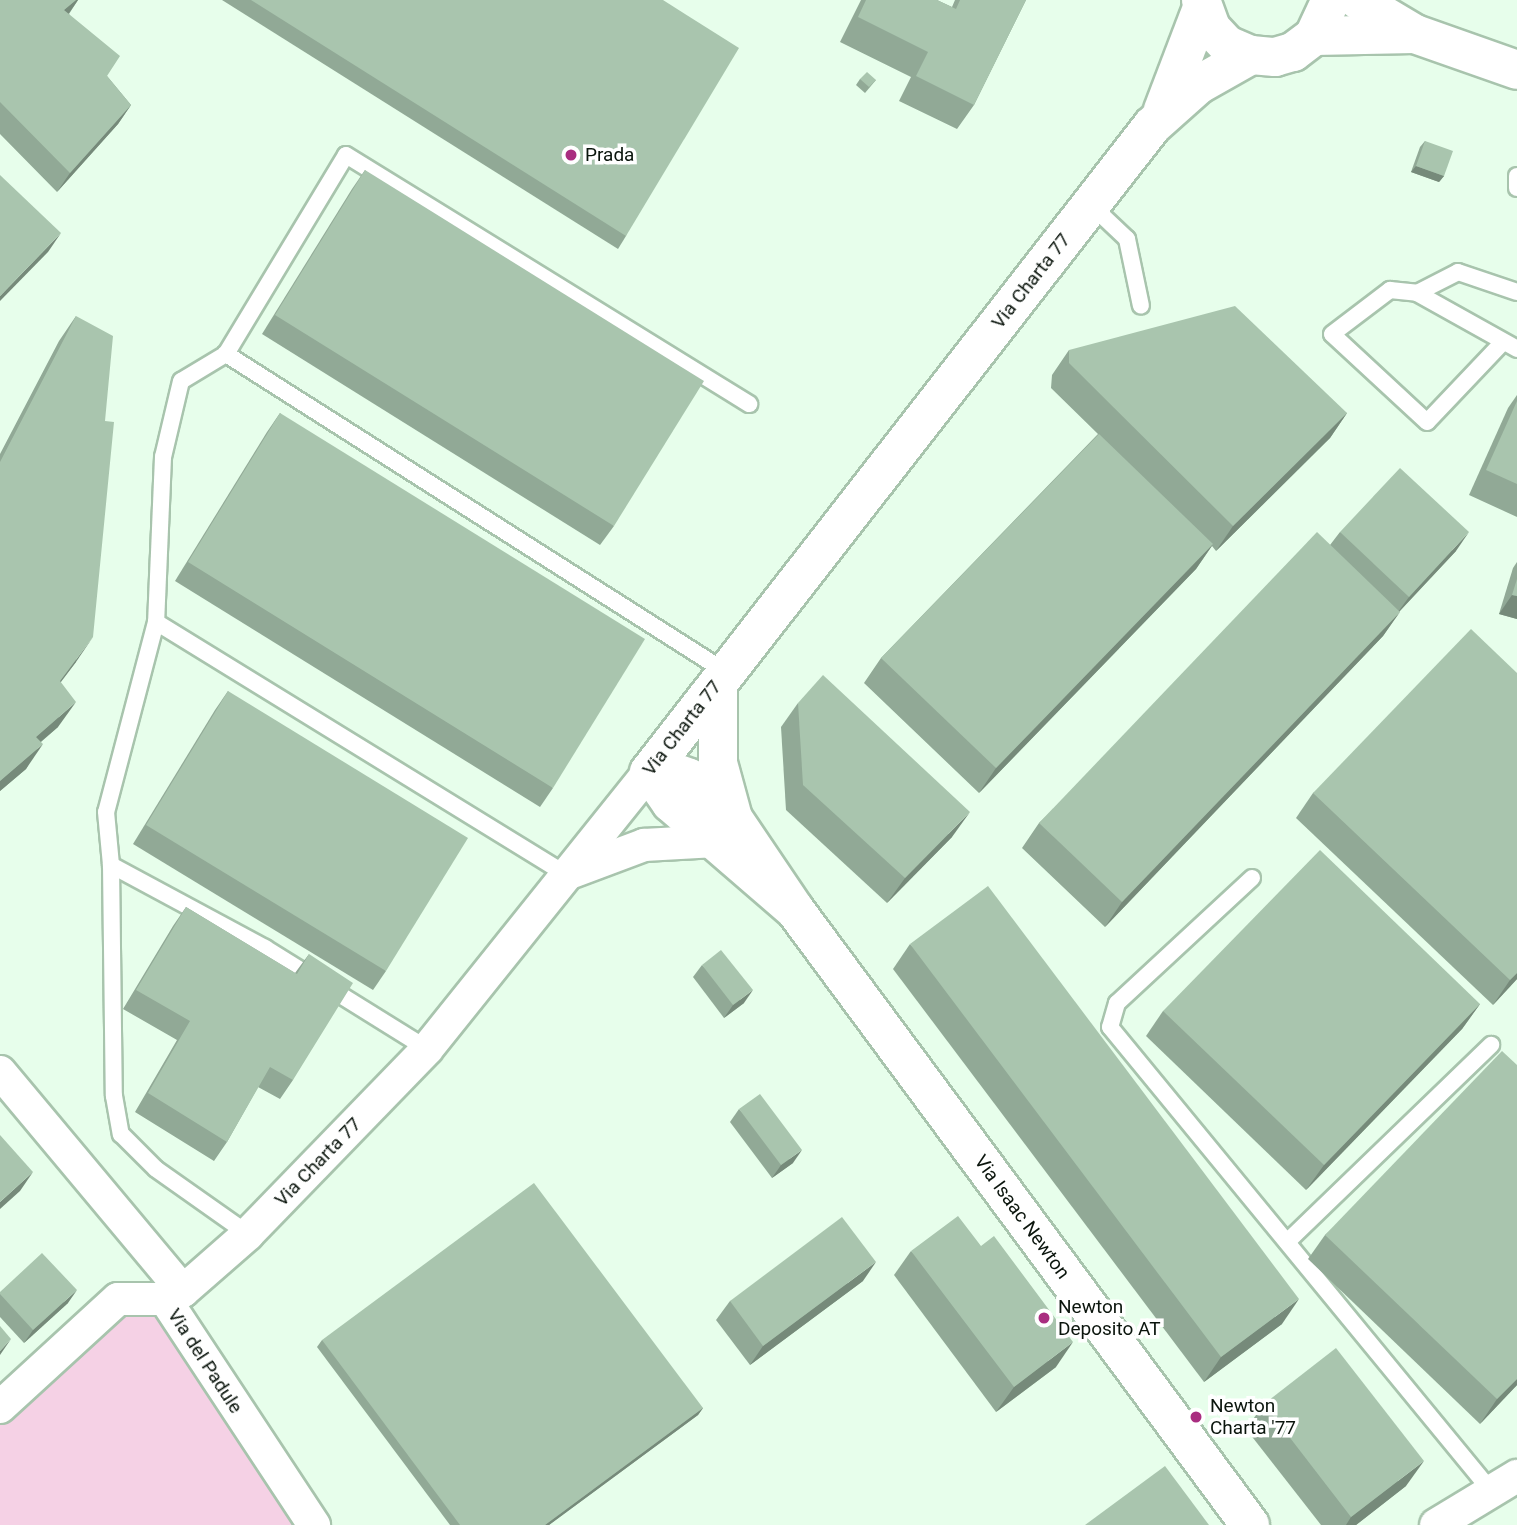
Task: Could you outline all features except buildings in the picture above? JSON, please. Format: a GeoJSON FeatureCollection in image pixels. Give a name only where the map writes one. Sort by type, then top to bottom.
{"type":"FeatureCollection","features":[{"type":"Feature","properties":{"kind":"street"},"geometry":{"type":"LineString","coordinates":[[1314,36],[1331,0]]}},
{"type":"Feature","properties":{"kind":"street"},"geometry":{"type":"LineString","coordinates":[[1358,0],[1415,34],[1517,69]]}},
{"type":"Feature","properties":{"kind":"street"},"geometry":{"type":"LineString","coordinates":[[1201,4],[1211,29],[1227,44],[1251,55],[1284,55],[1314,36],[1415,34]]}},
{"type":"Feature","properties":{"kind":"street","name":"Via Charta 77"},"geometry":{"type":"LineString","coordinates":[[1158,119],[1184,64],[1201,4]]}},
{"type":"Feature","properties":{"kind":"street","name":"Via Charta 77"},"geometry":{"type":"LineString","coordinates":[[174,1295],[248,1234],[427,1049],[649,772],[1158,119],[1198,85],[1251,55]]}},
{"type":"Feature","properties":{"kind":"street"},"geometry":{"type":"LineString","coordinates":[[568,875],[644,845],[725,830],[718,764],[722,678]]}},
{"type":"Feature","properties":{"kind":"street","name":"Via Isaac Newton"},"geometry":{"type":"LineString","coordinates":[[649,772],[660,791],[725,830],[795,910],[1250,1525]]}},
{"type":"Feature","properties":{"kind":"street"},"geometry":{"type":"LineString","coordinates":[[0,1072],[174,1295]]}},
{"type":"Feature","properties":{"kind":"street","name":"Via del Padule"},"geometry":{"type":"LineString","coordinates":[[0,1407],[118,1299],[174,1295],[314,1525]]}},
{"type":"Feature","properties":{"kind":"street"},"geometry":{"type":"LineString","coordinates":[[1436,1525],[1504,1484]]}},
{"type":"Feature","properties":{"kind":"lane"},"geometry":{"type":"LineString","coordinates":[[248,1234],[156,1169],[121,1134],[114,1096],[111,865],[106,812],[156,622],[163,457],[181,381],[226,354],[346,155],[749,404]]}},
{"type":"Feature","properties":{"kind":"lane"},"geometry":{"type":"LineString","coordinates":[[1517,176],[1517,187]]}},
{"type":"Feature","properties":{"kind":"lane"},"geometry":{"type":"LineString","coordinates":[[1090,204],[1127,239],[1142,306]]}},
{"type":"Feature","properties":{"kind":"lane"},"geometry":{"type":"LineString","coordinates":[[1417,293],[1458,272],[1517,292]]}},
{"type":"Feature","properties":{"kind":"lane"},"geometry":{"type":"LineString","coordinates":[[1390,290],[1417,293],[1510,345],[1427,422],[1332,334],[1390,290]]}},
{"type":"Feature","properties":{"kind":"lane"},"geometry":{"type":"LineString","coordinates":[[226,354],[722,678]]}},
{"type":"Feature","properties":{"kind":"lane"},"geometry":{"type":"LineString","coordinates":[[156,622],[568,875]]}},
{"type":"Feature","properties":{"kind":"lane"},"geometry":{"type":"LineString","coordinates":[[111,865],[265,948],[427,1049]]}},
{"type":"Feature","properties":{"kind":"lane"},"geometry":{"type":"LineString","coordinates":[[1252,878],[1117,1003],[1110,1027],[1287,1242],[1504,1484]]}},
{"type":"Feature","properties":{"kind":"lane"},"geometry":{"type":"LineString","coordinates":[[1287,1242],[1491,1045]]}},
{"type":"Feature","properties":{"kind":"shaded area"},"geometry":{"type":"Polygon","coordinates":[[[118,1299],[165,1299],[314,1525],[0,1525],[0,1407],[118,1299]]]}},
{"type":"Feature","properties":{"kind":"place","name":"Prada"},"geometry":{"type":"Point","coordinates":[571,155]}},
{"type":"Feature","properties":{"kind":"place","name":"Newton Deposito AT"},"geometry":{"type":"Point","coordinates":[1044,1318]}},
{"type":"Feature","properties":{"kind":"place","name":"Newton Charta '77"},"geometry":{"type":"Point","coordinates":[1196,1417]}}]}
